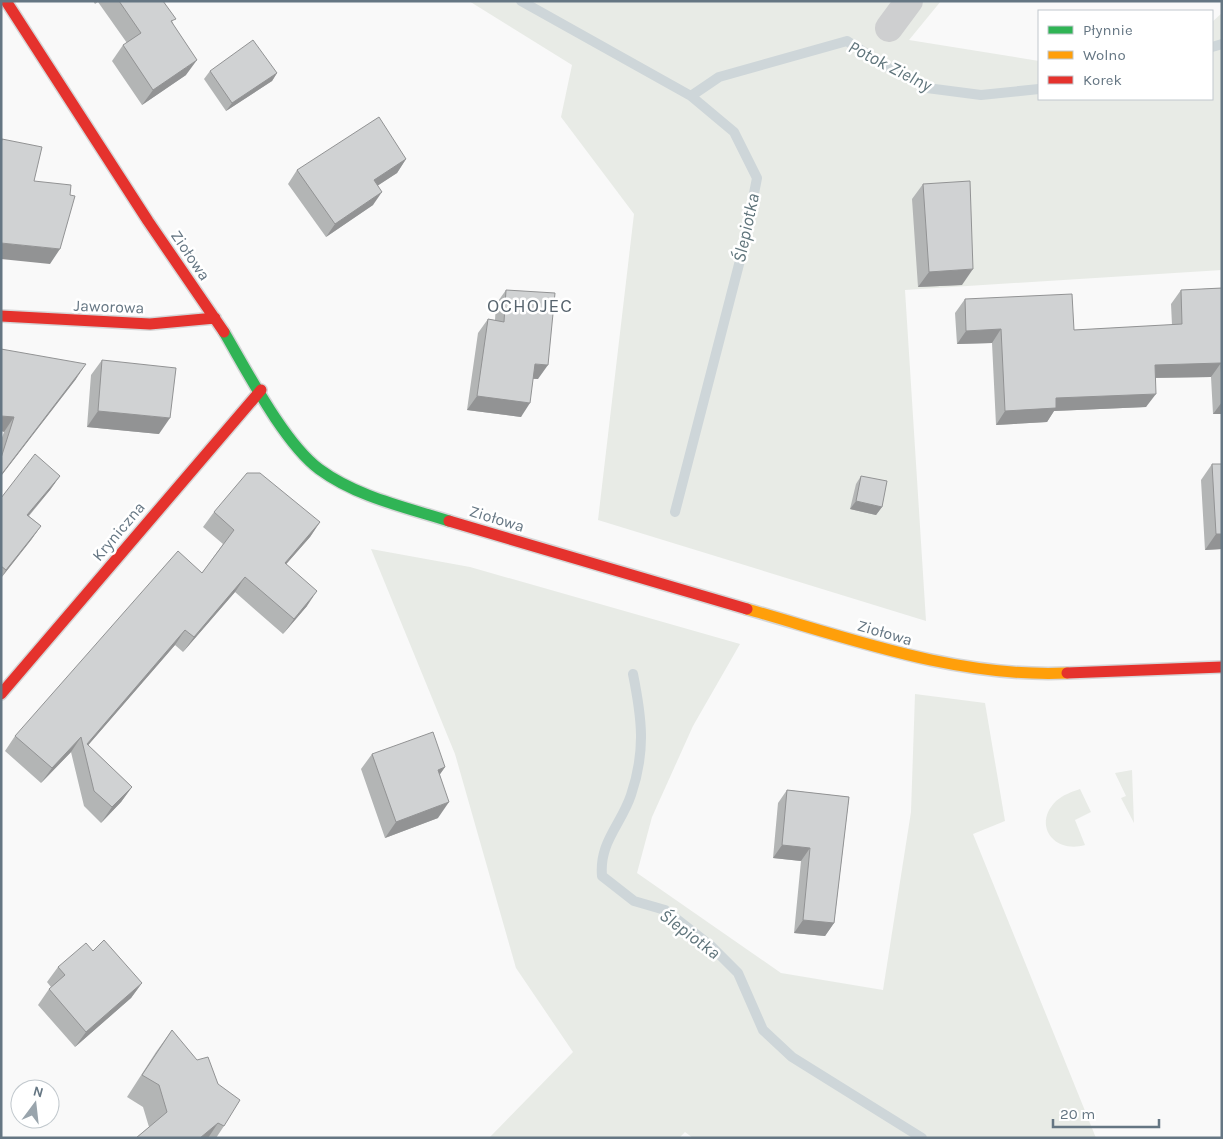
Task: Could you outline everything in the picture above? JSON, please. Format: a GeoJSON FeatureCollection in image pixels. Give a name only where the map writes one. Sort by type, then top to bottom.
{"type":"FeatureCollection","features":[{"type":"Feature","properties":{"kind":"street","name":"Ziołowa"},"geometry":{"type":"LineString","coordinates":[[6,1],[148,221],[215,318],[286,433],[318,468],[348,486],[374,498],[901,654],[980,670],[1028,674],[1222,667]]}},
{"type":"Feature","properties":{"kind":"street"},"geometry":{"type":"LineString","coordinates":[[889,28],[909,1]]}},
{"type":"Feature","properties":{"kind":"street","name":"Jaworowa"},"geometry":{"type":"LineString","coordinates":[[1,316],[150,324],[215,318]]}},
{"type":"Feature","properties":{"kind":"street","name":"Kryniczna"},"geometry":{"type":"LineString","coordinates":[[1,694],[261,390]]}},
{"type":"Feature","properties":{"kind":"shaded area"},"geometry":{"type":"Polygon","coordinates":[[[469,1],[941,1],[909,40],[1038,61],[1038,100],[1213,100],[1213,21],[1222,13],[1222,270],[905,290],[926,621],[598,520],[634,214],[561,117],[572,65],[469,1]]]}},
{"type":"Feature","properties":{"kind":"shaded area"},"geometry":{"type":"Polygon","coordinates":[[[371,549],[470,567],[740,644],[693,726],[652,817],[637,873],[781,973],[883,990],[911,812],[915,694],[985,703],[1005,821],[973,834],[1096,1138],[693,1138],[685,1132],[679,1138],[489,1138],[573,1052],[516,968],[455,754],[371,549]]]}},
{"type":"Feature","properties":{"kind":"shaded area"},"geometry":{"type":"Polygon","coordinates":[[[1132,770],[1134,823],[1121,798],[1126,796],[1115,773],[1132,770]]]}},
{"type":"Feature","properties":{"kind":"shaded area"},"geometry":{"type":"Polygon","coordinates":[[[1080,789],[1091,812],[1075,820],[1085,845],[1074,847],[1056,841],[1050,835],[1046,828],[1046,819],[1049,810],[1056,801],[1080,789]]]}},
{"type":"Feature","properties":{"kind":"building"},"geometry":{"type":"Polygon","coordinates":[[[119,1],[163,1],[176,19],[171,21],[197,60],[153,90],[123,45],[141,33],[119,1]]]}},
{"type":"Feature","properties":{"kind":"building"},"geometry":{"type":"Polygon","coordinates":[[[253,40],[277,73],[232,103],[210,71],[253,40]]]}},
{"type":"Feature","properties":{"kind":"building"},"geometry":{"type":"Polygon","coordinates":[[[379,117],[406,159],[374,180],[382,192],[335,224],[297,170],[379,117]]]}},
{"type":"Feature","properties":{"kind":"building"},"geometry":{"type":"Polygon","coordinates":[[[2,139],[42,147],[34,181],[71,185],[70,195],[75,196],[60,249],[1,243],[2,139]]]}},
{"type":"Feature","properties":{"kind":"building"},"geometry":{"type":"Polygon","coordinates":[[[970,181],[973,269],[929,272],[923,184],[970,181]]]}},
{"type":"Feature","properties":{"kind":"building"},"geometry":{"type":"Polygon","coordinates":[[[1222,288],[1222,382],[1221,363],[1155,365],[1156,394],[1056,398],[1056,408],[1005,411],[1001,329],[966,331],[965,299],[1072,294],[1074,330],[1182,324],[1181,290],[1222,288]]]}},
{"type":"Feature","properties":{"kind":"building"},"geometry":{"type":"Polygon","coordinates":[[[506,290],[555,293],[548,365],[535,364],[530,403],[477,396],[488,319],[504,322],[506,290]]]}},
{"type":"Feature","properties":{"kind":"building"},"geometry":{"type":"Polygon","coordinates":[[[1,349],[86,364],[1,475],[1,458],[14,417],[1,416],[1,349]]]}},
{"type":"Feature","properties":{"kind":"building"},"geometry":{"type":"Polygon","coordinates":[[[102,360],[176,368],[170,418],[98,411],[102,360]]]}},
{"type":"Feature","properties":{"kind":"building"},"geometry":{"type":"Polygon","coordinates":[[[35,454],[60,476],[27,515],[41,526],[6,570],[1,566],[1,498],[35,454]]]}},
{"type":"Feature","properties":{"kind":"building"},"geometry":{"type":"Polygon","coordinates":[[[1212,464],[1222,464],[1222,534],[1216,534],[1212,464]]]}},
{"type":"Feature","properties":{"kind":"building"},"geometry":{"type":"Polygon","coordinates":[[[247,473],[260,473],[320,522],[285,563],[317,591],[294,619],[245,577],[194,637],[185,630],[87,744],[132,787],[112,807],[94,791],[81,737],[52,768],[15,736],[178,551],[202,573],[234,530],[214,512],[247,473]]]}},
{"type":"Feature","properties":{"kind":"building"},"geometry":{"type":"Polygon","coordinates":[[[861,476],[887,481],[882,507],[856,501],[861,476]]]}},
{"type":"Feature","properties":{"kind":"building"},"geometry":{"type":"Polygon","coordinates":[[[433,732],[445,767],[438,770],[449,802],[396,822],[372,754],[433,732]]]}},
{"type":"Feature","properties":{"kind":"building"},"geometry":{"type":"Polygon","coordinates":[[[787,790],[849,797],[834,923],[803,920],[810,848],[782,845],[787,790]]]}},
{"type":"Feature","properties":{"kind":"building"},"geometry":{"type":"Polygon","coordinates":[[[104,940],[142,983],[86,1032],[49,989],[65,975],[58,967],[86,943],[93,951],[104,940]]]}},
{"type":"Feature","properties":{"kind":"building"},"geometry":{"type":"Polygon","coordinates":[[[172,1030],[197,1060],[208,1057],[218,1084],[240,1100],[224,1126],[218,1123],[200,1138],[136,1138],[167,1112],[159,1085],[142,1075],[172,1030]]]}},
{"type":"Feature","properties":{"kind":"waterway","name":"Ślepiotka"},"geometry":{"type":"LineString","coordinates":[[521,1],[691,96],[734,132],[757,178],[744,245],[675,512]]}},
{"type":"Feature","properties":{"kind":"waterway","name":"Potok Zielny"},"geometry":{"type":"LineString","coordinates":[[691,96],[719,77],[847,41],[885,66],[927,88],[981,95],[1038,89]]}},
{"type":"Feature","properties":{"kind":"waterway","name":"Potok Zielny"},"geometry":{"type":"LineString","coordinates":[[1213,47],[1222,44]]}},
{"type":"Feature","properties":{"kind":"waterway","name":"Ślepiotka"},"geometry":{"type":"LineString","coordinates":[[633,674],[640,720],[641,749],[639,764],[627,806],[607,843],[602,864],[602,876],[634,901],[665,910],[711,946],[738,973],[763,1030],[792,1057],[922,1138]]}},
{"type":"Feature","properties":{"kind":"traffic: fast"},"geometry":{"type":"LineString","coordinates":[[224,332],[280,425],[306,457],[319,469],[334,479],[365,494],[449,521]]}},
{"type":"Feature","properties":{"kind":"traffic: slow"},"geometry":{"type":"LineString","coordinates":[[747,609],[865,644],[945,663],[1026,673],[1067,673]]}},
{"type":"Feature","properties":{"kind":"traffic: jam"},"geometry":{"type":"LineString","coordinates":[[6,1],[148,221],[224,332]]}},
{"type":"Feature","properties":{"kind":"traffic: jam"},"geometry":{"type":"LineString","coordinates":[[1,316],[150,324],[215,318]]}},
{"type":"Feature","properties":{"kind":"traffic: jam"},"geometry":{"type":"LineString","coordinates":[[1,694],[261,390]]}},
{"type":"Feature","properties":{"kind":"traffic: jam"},"geometry":{"type":"LineString","coordinates":[[449,521],[747,609]]}},
{"type":"Feature","properties":{"kind":"traffic: jam"},"geometry":{"type":"LineString","coordinates":[[1067,673],[1222,667]]}},
{"type":"Feature","properties":{"kind":"district","name":"OCHOJEC"},"geometry":{"type":"Point","coordinates":[530,305]}}]}
